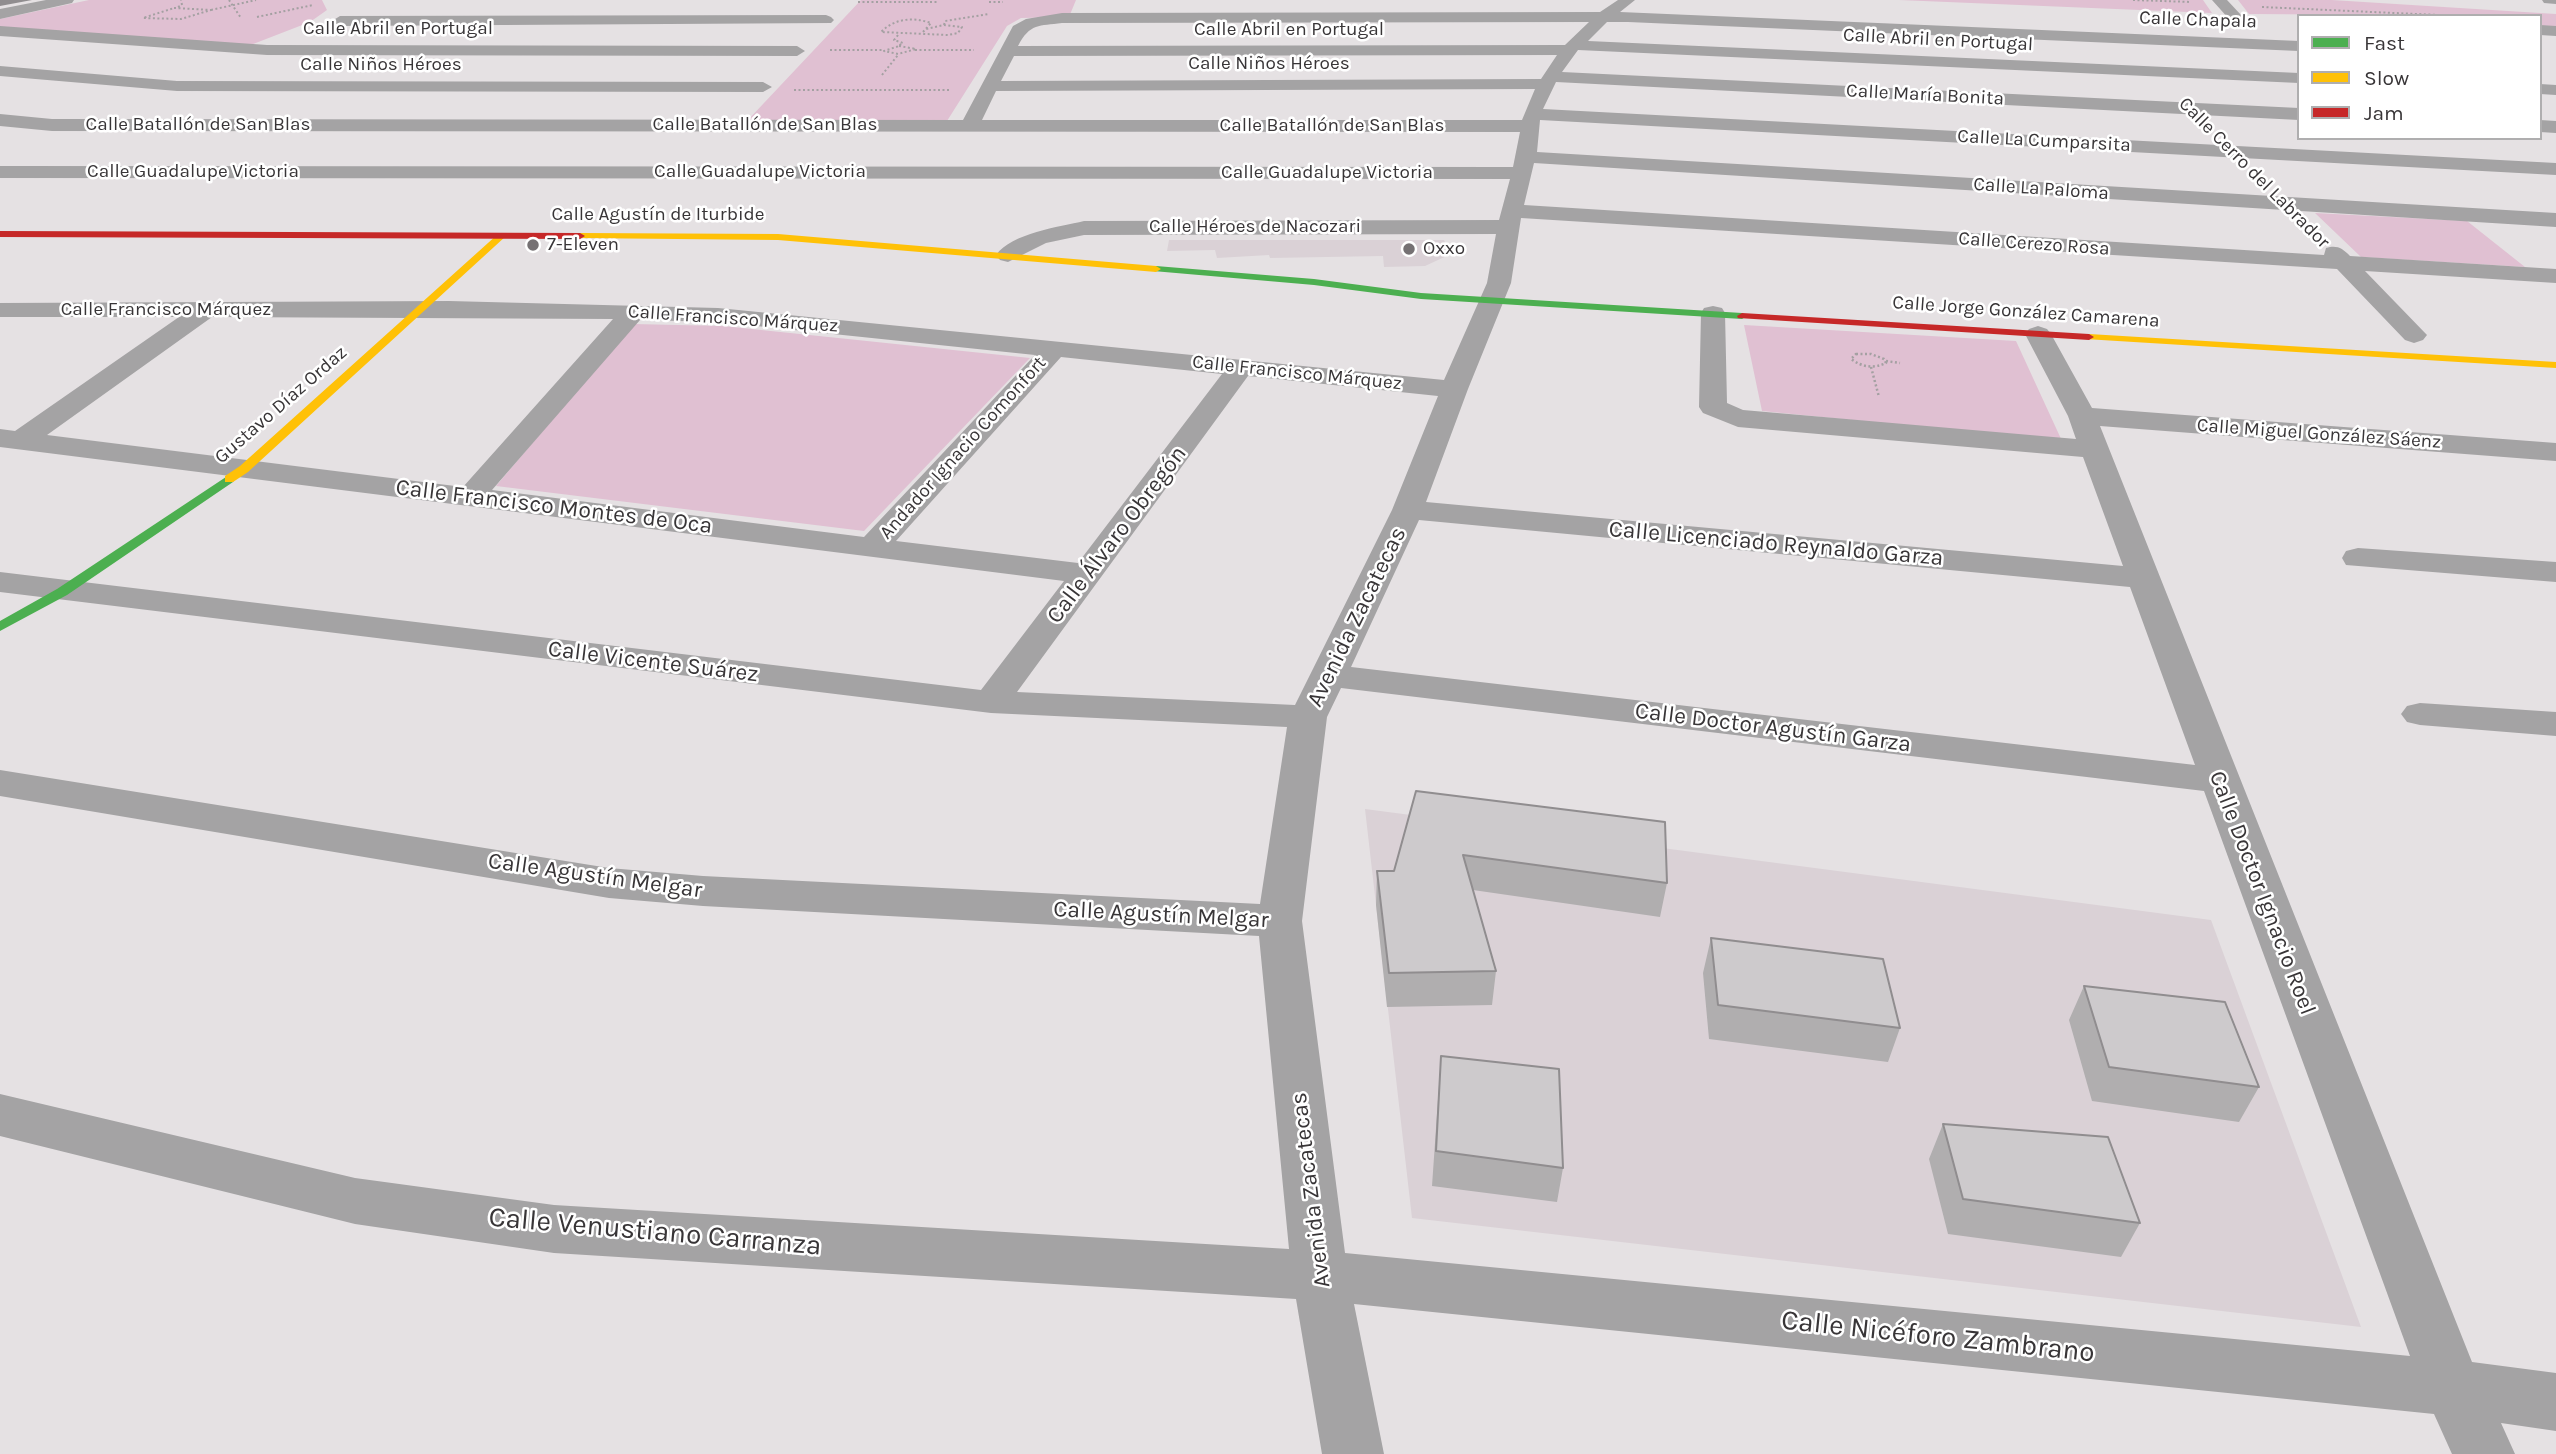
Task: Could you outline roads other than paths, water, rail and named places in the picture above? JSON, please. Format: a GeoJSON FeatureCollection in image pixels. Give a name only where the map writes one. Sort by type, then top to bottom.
{"type":"FeatureCollection","features":[{"type":"Feature","properties":{"kind":"street"},"geometry":{"type":"LineString","coordinates":[[0,14],[68,0]]}},
{"type":"Feature","properties":{"kind":"street"},"geometry":{"type":"LineString","coordinates":[[1088,18],[1095,0]]}},
{"type":"Feature","properties":{"kind":"street","name":"Avenida Zacatecas"},"geometry":{"type":"LineString","coordinates":[[1353,1454],[1320,1276],[1280,921],[1308,717],[1408,510],[1454,389],[1492,286],[1532,120],[1548,80],[1572,48],[1603,17],[1628,0]]}},
{"type":"Feature","properties":{"kind":"street"},"geometry":{"type":"LineString","coordinates":[[2208,15],[2246,13],[2219,0]]}},
{"type":"Feature","properties":{"kind":"street"},"geometry":{"type":"LineString","coordinates":[[2549,0],[2556,0]]}},
{"type":"Feature","properties":{"kind":"street"},"geometry":{"type":"LineString","coordinates":[[127,102],[177,86],[328,26],[356,11],[360,1]]}},
{"type":"Feature","properties":{"kind":"street"},"geometry":{"type":"LineString","coordinates":[[727,125],[840,7]]}},
{"type":"Feature","properties":{"kind":"street","name":"Calle Chapala"},"geometry":{"type":"LineString","coordinates":[[1009,51],[1022,26],[1044,20],[1088,18],[1603,17],[2297,46]]}},
{"type":"Feature","properties":{"kind":"street"},"geometry":{"type":"LineString","coordinates":[[328,26],[826,20]]}},
{"type":"Feature","properties":{"kind":"street","name":"Calle Cerro del Labrador"},"geometry":{"type":"LineString","coordinates":[[2103,20],[2249,169]]}},
{"type":"Feature","properties":{"kind":"street","name":"Calle Abril en Portugal"},"geometry":{"type":"LineString","coordinates":[[0,31],[267,50],[797,51]]}},
{"type":"Feature","properties":{"kind":"street","name":"Calle Abril en Portugal"},"geometry":{"type":"LineString","coordinates":[[1009,51],[1572,48],[2297,78]]}},
{"type":"Feature","properties":{"kind":"street"},"geometry":{"type":"LineString","coordinates":[[970,125],[1009,51]]}},
{"type":"Feature","properties":{"kind":"street","name":"Calle Niños Héroes"},"geometry":{"type":"LineString","coordinates":[[0,71],[177,86],[772,78]]}},
{"type":"Feature","properties":{"kind":"street","name":"Calle Niños Héroes"},"geometry":{"type":"LineString","coordinates":[[992,86],[1548,80]]}},
{"type":"Feature","properties":{"kind":"street","name":"Calle María Bonita"},"geometry":{"type":"LineString","coordinates":[[1548,80],[2297,114]]}},
{"type":"Feature","properties":{"kind":"street"},"geometry":{"type":"LineString","coordinates":[[0,140],[102,109]]}},
{"type":"Feature","properties":{"kind":"street","name":"Calle Batallón de San Blas"},"geometry":{"type":"LineString","coordinates":[[0,120],[52,125],[970,125],[1532,120]]}},
{"type":"Feature","properties":{"kind":"street","name":"Calle La Cumparsita"},"geometry":{"type":"LineString","coordinates":[[1532,120],[2231,151],[2556,169]]}},
{"type":"Feature","properties":{"kind":"street","name":"Calle Guadalupe Victoria"},"geometry":{"type":"LineString","coordinates":[[0,172],[1523,165]]}},
{"type":"Feature","properties":{"kind":"street","name":"Calle La Paloma"},"geometry":{"type":"LineString","coordinates":[[1523,165],[2556,220]]}},
{"type":"Feature","properties":{"kind":"street","name":"Calle Cerro del Labrador"},"geometry":{"type":"LineString","coordinates":[[2267,186],[2420,336]]}},
{"type":"Feature","properties":{"kind":"street","name":"Calle Héroes de Nacozari"},"geometry":{"type":"LineString","coordinates":[[1008,255],[1039,238],[1084,228],[1510,219]]}},
{"type":"Feature","properties":{"kind":"street","name":"Calle Cerezo Rosa"},"geometry":{"type":"LineString","coordinates":[[1510,219],[2556,276]]}},
{"type":"Feature","properties":{"kind":"street","name":"Calle Agustín de Iturbide"},"geometry":{"type":"LineString","coordinates":[[0,234],[778,237],[1314,282],[1421,296],[1492,286]]}},
{"type":"Feature","properties":{"kind":"street","name":"Gustavo Díaz Ordaz"},"geometry":{"type":"LineString","coordinates":[[0,627],[62,592],[244,469],[501,236]]}},
{"type":"Feature","properties":{"kind":"street","name":"Calle Agustín de Iturbide"},"geometry":{"type":"LineString","coordinates":[[1314,282],[1492,286]]}},
{"type":"Feature","properties":{"kind":"street","name":"Calle Jorge González Camarena"},"geometry":{"type":"LineString","coordinates":[[1492,286],[1713,313],[2556,365]]}},
{"type":"Feature","properties":{"kind":"street","name":"Calle Francisco Márquez"},"geometry":{"type":"LineString","coordinates":[[3,312],[421,309],[634,311],[718,315],[1454,389]]}},
{"type":"Feature","properties":{"kind":"street","name":"Calle Francisco Montes de Oca"},"geometry":{"type":"LineString","coordinates":[[10,439],[206,310]]}},
{"type":"Feature","properties":{"kind":"street"},"geometry":{"type":"LineString","coordinates":[[472,495],[634,311]]}},
{"type":"Feature","properties":{"kind":"street","name":"Calle Miguel González Sáenz"},"geometry":{"type":"LineString","coordinates":[[1713,313],[1713,407],[1738,418],[2556,452]]}},
{"type":"Feature","properties":{"kind":"street","name":"Calle Doctor Ignacio Roel"},"geometry":{"type":"LineString","coordinates":[[2038,334],[2088,433],[2452,1388],[2484,1454]]}},
{"type":"Feature","properties":{"kind":"street"},"geometry":{"type":"LineString","coordinates":[[2386,334],[2420,336]]}},
{"type":"Feature","properties":{"kind":"street","name":"Andador Ignacio Comonfort"},"geometry":{"type":"LineString","coordinates":[[871,549],[1056,347]]}},
{"type":"Feature","properties":{"kind":"street","name":"Calle Álvaro Obregón"},"geometry":{"type":"LineString","coordinates":[[991,702],[1241,367]]}},
{"type":"Feature","properties":{"kind":"street","name":"Calle Francisco Montes de Oca"},"geometry":{"type":"LineString","coordinates":[[10,439],[1087,574]]}},
{"type":"Feature","properties":{"kind":"street","name":"Calle Licenciado Reynaldo Garza"},"geometry":{"type":"LineString","coordinates":[[1408,510],[2143,578]]}},
{"type":"Feature","properties":{"kind":"street"},"geometry":{"type":"LineString","coordinates":[[2358,558],[2556,572]]}},
{"type":"Feature","properties":{"kind":"street","name":"Calle Vicente Suárez"},"geometry":{"type":"LineString","coordinates":[[0,583],[991,702],[1308,717]]}},
{"type":"Feature","properties":{"kind":"street","name":"Calle Doctor Agustín Garza"},"geometry":{"type":"LineString","coordinates":[[1326,675],[2219,780]]}},
{"type":"Feature","properties":{"kind":"street"},"geometry":{"type":"LineString","coordinates":[[2420,714],[2556,724]]}},
{"type":"Feature","properties":{"kind":"street","name":"Calle Agustín Melgar"},"geometry":{"type":"LineString","coordinates":[[0,783],[609,883],[703,891],[1280,921]]}},
{"type":"Feature","properties":{"kind":"street","name":"Calle Venustiano Carranza"},"geometry":{"type":"LineString","coordinates":[[0,1115],[355,1201],[554,1229],[1320,1276]]}},
{"type":"Feature","properties":{"kind":"street","name":"Calle Nicéforo Zambrano"},"geometry":{"type":"LineString","coordinates":[[1320,1276],[2452,1388],[2556,1402]]}},
{"type":"Feature","properties":{"kind":"place","name":"7-Eleven"},"geometry":{"type":"Point","coordinates":[533,245]}},
{"type":"Feature","properties":{"kind":"place","name":"Oxxo"},"geometry":{"type":"Point","coordinates":[1409,249]}}]}
